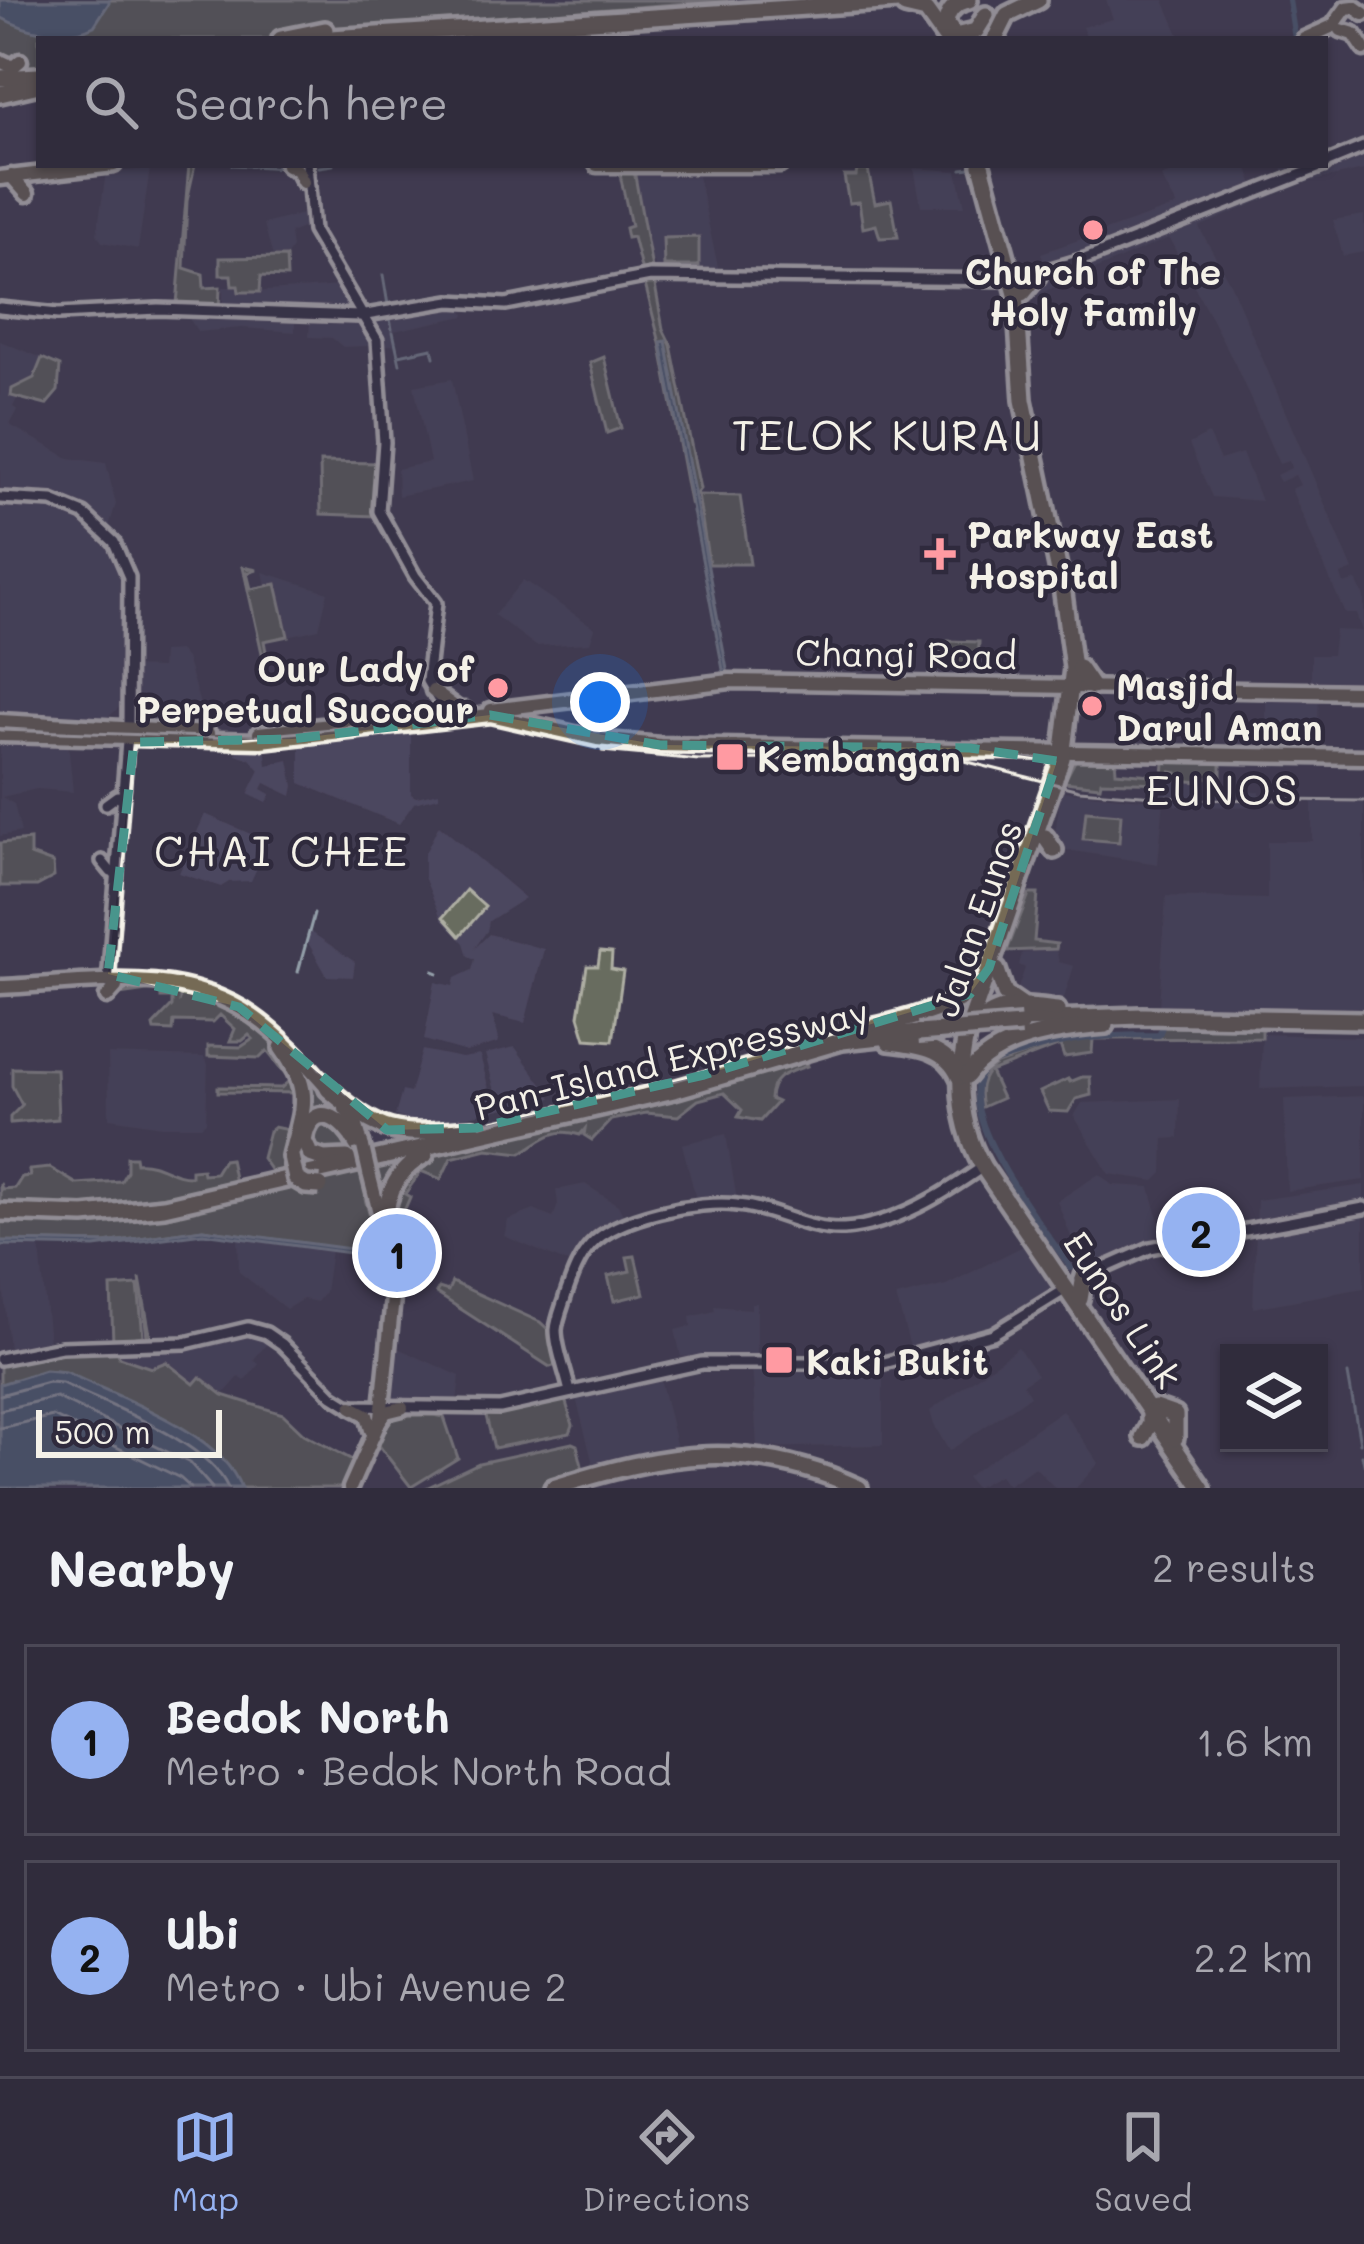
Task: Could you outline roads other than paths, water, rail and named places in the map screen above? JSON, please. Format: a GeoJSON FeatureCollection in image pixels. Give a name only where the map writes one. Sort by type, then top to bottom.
{"type":"FeatureCollection","features":[{"type":"Feature","properties":{"kind":"highway"},"geometry":{"type":"LineString","coordinates":[[363,36],[791,0]]}},
{"type":"Feature","properties":{"kind":"highway"},"geometry":{"type":"LineString","coordinates":[[297,36],[329,30],[914,0]]}},
{"type":"Feature","properties":{"kind":"highway"},"geometry":{"type":"LineString","coordinates":[[969,0],[947,14],[946,23],[956,36],[976,32],[989,4]]}},
{"type":"Feature","properties":{"kind":"highway"},"geometry":{"type":"LineString","coordinates":[[990,36],[1007,15],[1038,0]]}},
{"type":"Feature","properties":{"kind":"highway"},"geometry":{"type":"LineString","coordinates":[[867,3],[921,8],[944,36]]}},
{"type":"Feature","properties":{"kind":"highway"},"geometry":{"type":"LineString","coordinates":[[988,36],[989,4]]}},
{"type":"Feature","properties":{"kind":"highway"},"geometry":{"type":"LineString","coordinates":[[534,36],[550,23]]}},
{"type":"Feature","properties":{"kind":"highway"},"geometry":{"type":"LineString","coordinates":[[501,27],[528,36]]}},
{"type":"Feature","properties":{"kind":"highway"},"geometry":{"type":"LineString","coordinates":[[5,74],[36,79]]}},
{"type":"Feature","properties":{"kind":"highway"},"geometry":{"type":"LineString","coordinates":[[5,74],[36,79]]}},
{"type":"Feature","properties":{"kind":"highway","name":"Jalan Eunos"},"geometry":{"type":"LineString","coordinates":[[985,168],[1021,277],[1023,400],[1081,687],[1049,843],[1029,870]]}},
{"type":"Feature","properties":{"kind":"highway"},"geometry":{"type":"LineString","coordinates":[[1042,754],[1067,760]]}},
{"type":"Feature","properties":{"kind":"highway","name":"Jalan Eunos"},"geometry":{"type":"LineString","coordinates":[[982,1169],[967,1133],[963,1077],[973,1026],[1067,760]]}},
{"type":"Feature","properties":{"kind":"highway"},"geometry":{"type":"LineString","coordinates":[[861,1032],[970,994],[994,965],[1005,994],[1021,1017]]}},
{"type":"Feature","properties":{"kind":"highway"},"geometry":{"type":"LineString","coordinates":[[920,1036],[951,1045],[1003,1006],[1021,1017]]}},
{"type":"Feature","properties":{"kind":"highway"},"geometry":{"type":"LineString","coordinates":[[935,1007],[959,1012],[994,1044],[1009,1046]]}},
{"type":"Feature","properties":{"kind":"highway","name":"Pan-Island Expressway"},"geometry":{"type":"LineString","coordinates":[[362,1157],[443,1144],[706,1083],[850,1040],[920,1036],[1021,1017],[1364,1024]]}},
{"type":"Feature","properties":{"kind":"highway"},"geometry":{"type":"LineString","coordinates":[[920,1036],[963,1077],[982,1059],[1009,1046],[1114,1020]]}},
{"type":"Feature","properties":{"kind":"highway","name":"Pan-Island Expressway"},"geometry":{"type":"LineString","coordinates":[[0,1209],[147,1202],[362,1157],[704,1075],[822,1040],[861,1032],[920,1036]]}},
{"type":"Feature","properties":{"kind":"highway"},"geometry":{"type":"LineString","coordinates":[[282,1048],[305,1092],[290,1156],[296,1179],[320,1186],[362,1157]]}},
{"type":"Feature","properties":{"kind":"highway"},"geometry":{"type":"LineString","coordinates":[[328,1089],[359,1116],[386,1130],[417,1134],[476,1129]]}},
{"type":"Feature","properties":{"kind":"highway"},"geometry":{"type":"LineString","coordinates":[[385,1239],[386,1207],[393,1184],[411,1163],[443,1144]]}},
{"type":"Feature","properties":{"kind":"highway","name":"Eunos Link"},"geometry":{"type":"LineString","coordinates":[[982,1169],[986,1181],[1000,1191],[1068,1285],[1152,1411]]}},
{"type":"Feature","properties":{"kind":"highway","name":"Eunos Link"},"geometry":{"type":"LineString","coordinates":[[982,1169],[1068,1285]]}},
{"type":"Feature","properties":{"kind":"highway"},"geometry":{"type":"LineString","coordinates":[[1152,1411],[1174,1415],[1172,1440],[1143,1437],[1152,1411]]}},
{"type":"Feature","properties":{"kind":"highway","name":"Eunos Link"},"geometry":{"type":"LineString","coordinates":[[1172,1440],[1205,1488]]}},
{"type":"Feature","properties":{"kind":"highway"},"geometry":{"type":"LineString","coordinates":[[553,1488],[681,1457],[737,1453],[800,1464],[852,1487]]}},
{"type":"Feature","properties":{"kind":"highway"},"geometry":{"type":"LineString","coordinates":[[575,1488],[682,1462],[736,1458],[799,1469],[852,1487]]}},
{"type":"Feature","properties":{"kind":"main road"},"geometry":{"type":"LineString","coordinates":[[1364,14],[1350,7],[1364,49]]}},
{"type":"Feature","properties":{"kind":"main road"},"geometry":{"type":"LineString","coordinates":[[1311,36],[1333,26],[1354,29]]}},
{"type":"Feature","properties":{"kind":"main road"},"geometry":{"type":"LineString","coordinates":[[1328,163],[1364,149]]}},
{"type":"Feature","properties":{"kind":"main road"},"geometry":{"type":"LineString","coordinates":[[4,176],[61,168]]}},
{"type":"Feature","properties":{"kind":"main road"},"geometry":{"type":"LineString","coordinates":[[4,176],[87,168]]}},
{"type":"Feature","properties":{"kind":"main road"},"geometry":{"type":"LineString","coordinates":[[298,314],[369,314],[450,301],[506,304],[644,276],[1021,277],[1314,168]]}},
{"type":"Feature","properties":{"kind":"main road"},"geometry":{"type":"LineString","coordinates":[[307,170],[311,224],[354,298],[369,314],[377,340],[384,442],[379,511],[436,602],[428,647],[434,704],[427,713]]}},
{"type":"Feature","properties":{"kind":"main road"},"geometry":{"type":"LineString","coordinates":[[4,176],[28,189],[41,173]]}},
{"type":"Feature","properties":{"kind":"main road"},"geometry":{"type":"LineString","coordinates":[[843,275],[855,265]]}},
{"type":"Feature","properties":{"kind":"main road"},"geometry":{"type":"LineString","coordinates":[[0,307],[59,312],[158,307],[369,314],[450,298],[502,303],[653,273],[1021,277]]}},
{"type":"Feature","properties":{"kind":"main road"},"geometry":{"type":"LineString","coordinates":[[862,288],[872,278]]}},
{"type":"Feature","properties":{"kind":"main road"},"geometry":{"type":"LineString","coordinates":[[342,314],[351,309],[354,298]]}},
{"type":"Feature","properties":{"kind":"main road"},"geometry":{"type":"LineString","coordinates":[[0,500],[46,500],[72,507],[102,527],[119,550],[131,593],[128,734],[109,985]]}},
{"type":"Feature","properties":{"kind":"main road"},"geometry":{"type":"LineString","coordinates":[[421,584],[422,608],[433,631]]}},
{"type":"Feature","properties":{"kind":"main road","name":"Changi Road"},"geometry":{"type":"LineString","coordinates":[[455,716],[736,681],[1364,692]]}},
{"type":"Feature","properties":{"kind":"main road"},"geometry":{"type":"LineString","coordinates":[[432,692],[455,716]]}},
{"type":"Feature","properties":{"kind":"main road"},"geometry":{"type":"LineString","coordinates":[[532,724],[527,714],[533,706]]}},
{"type":"Feature","properties":{"kind":"main road"},"geometry":{"type":"LineString","coordinates":[[186,736],[259,733],[427,713],[506,717],[597,739],[660,746],[970,748],[1042,754]]}},
{"type":"Feature","properties":{"kind":"main road"},"geometry":{"type":"LineString","coordinates":[[0,734],[35,730],[292,739],[455,716]]}},
{"type":"Feature","properties":{"kind":"main road"},"geometry":{"type":"LineString","coordinates":[[0,722],[35,730]]}},
{"type":"Feature","properties":{"kind":"main road"},"geometry":{"type":"LineString","coordinates":[[102,732],[116,743],[128,734]]}},
{"type":"Feature","properties":{"kind":"main road"},"geometry":{"type":"LineString","coordinates":[[109,985],[111,872],[116,849],[110,810],[128,734]]}},
{"type":"Feature","properties":{"kind":"main road"},"geometry":{"type":"LineString","coordinates":[[1067,760],[1364,757]]}},
{"type":"Feature","properties":{"kind":"main road"},"geometry":{"type":"LineString","coordinates":[[111,872],[102,859],[116,849]]}},
{"type":"Feature","properties":{"kind":"main road"},"geometry":{"type":"LineString","coordinates":[[116,849],[127,862]]}},
{"type":"Feature","properties":{"kind":"main road"},"geometry":{"type":"LineString","coordinates":[[109,985],[160,987],[206,998],[251,1021],[344,1114],[362,1157],[394,1289],[378,1412],[352,1487]]}},
{"type":"Feature","properties":{"kind":"main road"},"geometry":{"type":"LineString","coordinates":[[0,990],[187,986],[239,1007],[266,1026],[353,1118],[388,1290],[381,1386],[372,1399],[356,1406]]}},
{"type":"Feature","properties":{"kind":"main road"},"geometry":{"type":"LineString","coordinates":[[571,1388],[556,1335],[557,1322],[579,1263],[592,1243],[609,1230],[695,1206],[726,1204],[825,1229],[854,1228],[916,1208],[982,1169]]}},
{"type":"Feature","properties":{"kind":"main road"},"geometry":{"type":"LineString","coordinates":[[381,1386],[401,1406],[500,1408],[685,1361],[875,1359],[909,1353],[1001,1327],[1068,1285],[1167,1239],[1364,1206]]}},
{"type":"Feature","properties":{"kind":"main road"},"geometry":{"type":"LineString","coordinates":[[0,1358],[52,1345],[159,1342],[196,1338],[236,1325],[256,1326],[276,1330],[333,1392],[367,1415],[401,1406],[489,1406],[571,1388]]}},
{"type":"Feature","properties":{"kind":"main road"},"geometry":{"type":"LineString","coordinates":[[0,1358],[61,1347],[185,1343],[232,1328],[251,1328],[282,1343],[332,1396],[378,1412]]}},
{"type":"Feature","properties":{"kind":"main road"},"geometry":{"type":"LineString","coordinates":[[352,1487],[378,1412]]}},
{"type":"Feature","properties":{"kind":"water"},"geometry":{"type":"Polygon","coordinates":[[[0,0],[109,3],[94,26],[59,34],[0,17],[0,0]]]}},
{"type":"Feature","properties":{"kind":"water"},"geometry":{"type":"Polygon","coordinates":[[[666,341],[728,675],[724,675],[661,342],[666,341]]]}},
{"type":"Feature","properties":{"kind":"water"},"geometry":{"type":"Polygon","coordinates":[[[202,1229],[379,1257],[203,1233],[95,1247],[0,1245],[0,1241],[105,1243],[202,1229]]]}},
{"type":"Feature","properties":{"kind":"water"},"geometry":{"type":"Polygon","coordinates":[[[45,1370],[66,1372],[191,1433],[213,1449],[241,1488],[0,1488],[0,1384],[45,1370]]]}},
{"type":"Feature","properties":{"kind":"waterway"},"geometry":{"type":"LineString","coordinates":[[1289,0],[1295,36]]}},
{"type":"Feature","properties":{"kind":"waterway"},"geometry":{"type":"LineString","coordinates":[[962,169],[970,168]]}},
{"type":"Feature","properties":{"kind":"waterway"},"geometry":{"type":"LineString","coordinates":[[383,275],[388,305]]}},
{"type":"Feature","properties":{"kind":"waterway"},"geometry":{"type":"LineString","coordinates":[[389,314],[392,329]]}},
{"type":"Feature","properties":{"kind":"waterway"},"geometry":{"type":"LineString","coordinates":[[393,332],[400,364]]}},
{"type":"Feature","properties":{"kind":"waterway"},"geometry":{"type":"LineString","coordinates":[[399,355],[432,348],[434,357]]}},
{"type":"Feature","properties":{"kind":"waterway"},"geometry":{"type":"LineString","coordinates":[[267,727],[273,717]]}},
{"type":"Feature","properties":{"kind":"waterway"},"geometry":{"type":"LineString","coordinates":[[298,972],[314,914]]}},
{"type":"Feature","properties":{"kind":"waterway"},"geometry":{"type":"LineString","coordinates":[[433,971],[438,973]]}},
{"type":"Feature","properties":{"kind":"waterway"},"geometry":{"type":"LineString","coordinates":[[1071,1268],[1023,1199],[988,1137],[978,1109],[977,1084],[988,1066],[1005,1058],[1073,1040],[1159,1035],[1162,1027]]}},
{"type":"Feature","properties":{"kind":"waterway"},"geometry":{"type":"LineString","coordinates":[[1348,1374],[1360,1443]]}},
{"type":"Feature","properties":{"kind":"waterway"},"geometry":{"type":"LineString","coordinates":[[1362,1455],[1364,1464]]}},
{"type":"Feature","properties":{"kind":"railway"},"geometry":{"type":"LineString","coordinates":[[0,730],[239,738],[395,723]]}},
{"type":"Feature","properties":{"kind":"railway"},"geometry":{"type":"LineString","coordinates":[[602,751],[699,760],[948,757],[1079,790],[1192,799],[1364,801]]}},
{"type":"Feature","properties":{"kind":"place","name":"Church of The Holy Family"},"geometry":{"type":"Point","coordinates":[1093,230]}},
{"type":"Feature","properties":{"kind":"place","name":"Parkway East Hospital"},"geometry":{"type":"Point","coordinates":[940,554]}},
{"type":"Feature","properties":{"kind":"place","name":"Our Lady of Perpetual Succour"},"geometry":{"type":"Point","coordinates":[498,688]}},
{"type":"Feature","properties":{"kind":"place","name":"Masjid Darul Aman"},"geometry":{"type":"Point","coordinates":[1092,706]}},
{"type":"Feature","properties":{"kind":"place","name":"Kembangan"},"geometry":{"type":"Point","coordinates":[730,757]}},
{"type":"Feature","properties":{"kind":"place","name":"Ubi"},"geometry":{"type":"Point","coordinates":[1201,1232]}},
{"type":"Feature","properties":{"kind":"place","name":"Bedok North"},"geometry":{"type":"Point","coordinates":[397,1253]}},
{"type":"Feature","properties":{"kind":"place","name":"Kaki Bukit"},"geometry":{"type":"Point","coordinates":[779,1360]}},
{"type":"Feature","properties":{"kind":"district","name":"TELOK KURAU"},"geometry":{"type":"Point","coordinates":[888,434]}},
{"type":"Feature","properties":{"kind":"district","name":"EUNOS"},"geometry":{"type":"Point","coordinates":[1223,789]}},
{"type":"Feature","properties":{"kind":"district","name":"CHAI CHEE"},"geometry":{"type":"Point","coordinates":[282,850]}}]}
